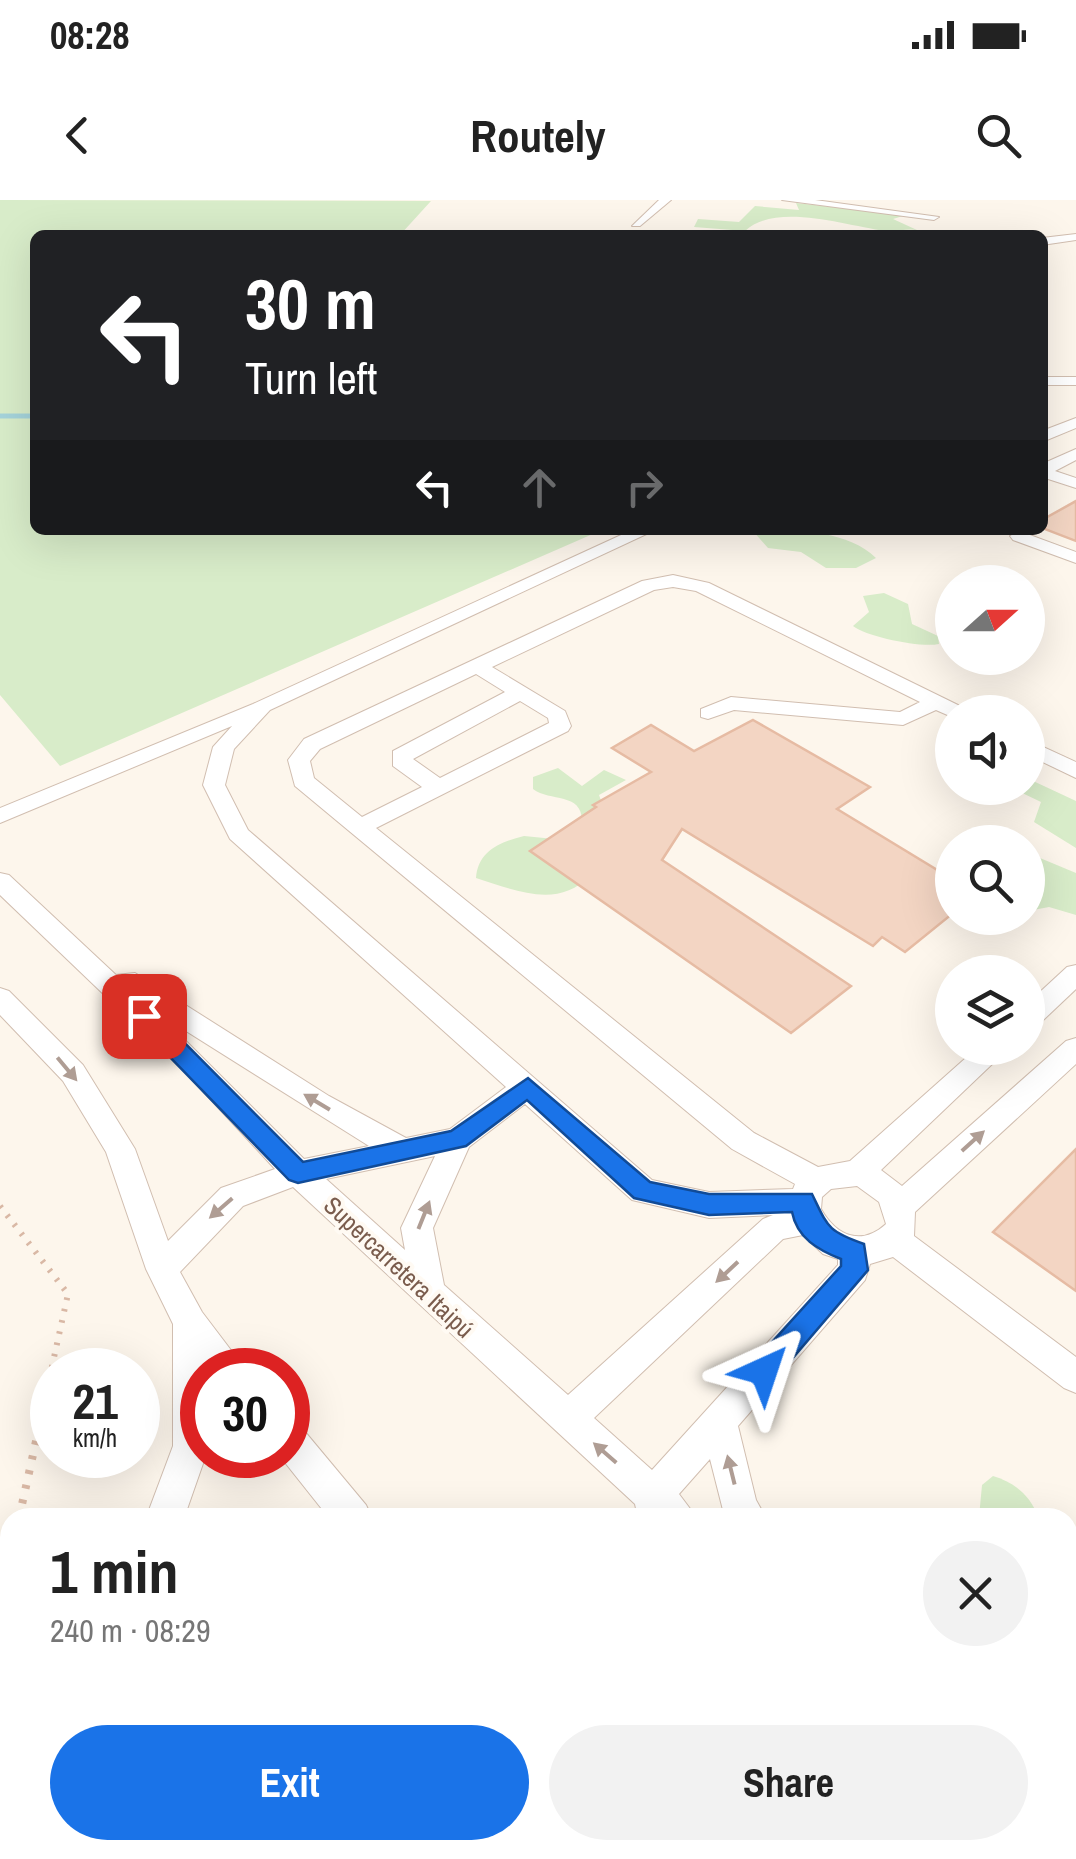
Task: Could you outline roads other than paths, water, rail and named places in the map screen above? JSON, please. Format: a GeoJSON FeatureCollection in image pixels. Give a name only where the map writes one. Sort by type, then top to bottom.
{"type":"FeatureCollection","features":[{"type":"Feature","properties":{"kind":"street"},"geometry":{"type":"LineString","coordinates":[[636,224],[666,200]]}},
{"type":"Feature","properties":{"kind":"street"},"geometry":{"type":"LineString","coordinates":[[787,200],[937,213],[926,229]]}},
{"type":"Feature","properties":{"kind":"street"},"geometry":{"type":"LineString","coordinates":[[903,213],[914,200]]}},
{"type":"Feature","properties":{"kind":"street"},"geometry":{"type":"LineString","coordinates":[[1048,241],[1076,237]]}},
{"type":"Feature","properties":{"kind":"street"},"geometry":{"type":"LineString","coordinates":[[1048,382],[1076,381]]}},
{"type":"Feature","properties":{"kind":"street"},"geometry":{"type":"LineString","coordinates":[[1048,435],[1076,423]]}},
{"type":"Feature","properties":{"kind":"street"},"geometry":{"type":"LineString","coordinates":[[1048,468],[1076,454]]}},
{"type":"Feature","properties":{"kind":"street"},"geometry":{"type":"LineString","coordinates":[[1048,473],[1074,481]]}},
{"type":"Feature","properties":{"kind":"street"},"geometry":{"type":"LineString","coordinates":[[0,816],[263,706],[635,535]]}},
{"type":"Feature","properties":{"kind":"street"},"geometry":{"type":"LineString","coordinates":[[1019,536],[1076,558]]}},
{"type":"Feature","properties":{"kind":"street"},"geometry":{"type":"LineString","coordinates":[[567,1420],[808,1201],[831,1172],[858,1172],[887,1186],[901,1206],[902,1229],[884,1248],[854,1252],[827,1242],[808,1201],[743,1141],[303,780],[300,760],[312,744],[648,585],[673,582],[702,588],[935,702]]}},
{"type":"Feature","properties":{"kind":"street"},"geometry":{"type":"LineString","coordinates":[[360,828],[560,726],[558,714],[476,666]]}},
{"type":"Feature","properties":{"kind":"street"},"geometry":{"type":"LineString","coordinates":[[439,788],[401,761],[404,751],[521,692]]}},
{"type":"Feature","properties":{"kind":"street"},"geometry":{"type":"LineString","coordinates":[[708,713],[730,703],[902,718],[935,702]]}},
{"type":"Feature","properties":{"kind":"street"},"geometry":{"type":"LineString","coordinates":[[263,706],[224,747],[214,784],[238,834],[643,1191],[709,1204],[808,1201]]}},
{"type":"Feature","properties":{"kind":"street"},"geometry":{"type":"LineString","coordinates":[[1045,752],[1070,760]]}},
{"type":"Feature","properties":{"kind":"street","name":"Supercarretera Itaipú"},"geometry":{"type":"LineString","coordinates":[[0,881],[198,1066],[298,1173],[660,1508]]}},
{"type":"Feature","properties":{"kind":"street"},"geometry":{"type":"LineString","coordinates":[[36,916],[144,993],[401,1150]]}},
{"type":"Feature","properties":{"kind":"street"},"geometry":{"type":"LineString","coordinates":[[1045,1002],[1076,974]]}},
{"type":"Feature","properties":{"kind":"street"},"geometry":{"type":"LineString","coordinates":[[0,998],[73,1073],[120,1150],[162,1269],[190,1323],[211,1348]]}},
{"type":"Feature","properties":{"kind":"street"},"geometry":{"type":"LineString","coordinates":[[901,1206],[1076,1048]]}},
{"type":"Feature","properties":{"kind":"street"},"geometry":{"type":"LineString","coordinates":[[858,1172],[976,1065]]}},
{"type":"Feature","properties":{"kind":"street"},"geometry":{"type":"LineString","coordinates":[[162,1269],[232,1198],[298,1173],[458,1139],[528,1087]]}},
{"type":"Feature","properties":{"kind":"street"},"geometry":{"type":"LineString","coordinates":[[430,1295],[417,1228],[458,1139]]}},
{"type":"Feature","properties":{"kind":"street"},"geometry":{"type":"LineString","coordinates":[[895,1240],[1076,1377]]}},
{"type":"Feature","properties":{"kind":"street"},"geometry":{"type":"LineString","coordinates":[[663,1508],[719,1422],[854,1270],[854,1252]]}},
{"type":"Feature","properties":{"kind":"street"},"geometry":{"type":"LineString","coordinates":[[169,1508],[191,1446],[190,1323]]}},
{"type":"Feature","properties":{"kind":"street"},"geometry":{"type":"LineString","coordinates":[[719,1422],[740,1508]]}},
{"type":"Feature","properties":{"kind":"street"},"geometry":{"type":"LineString","coordinates":[[310,1466],[345,1508]]}},
{"type":"Feature","properties":{"kind":"waterway"},"geometry":{"type":"LineString","coordinates":[[0,416],[30,416]]}}]}
